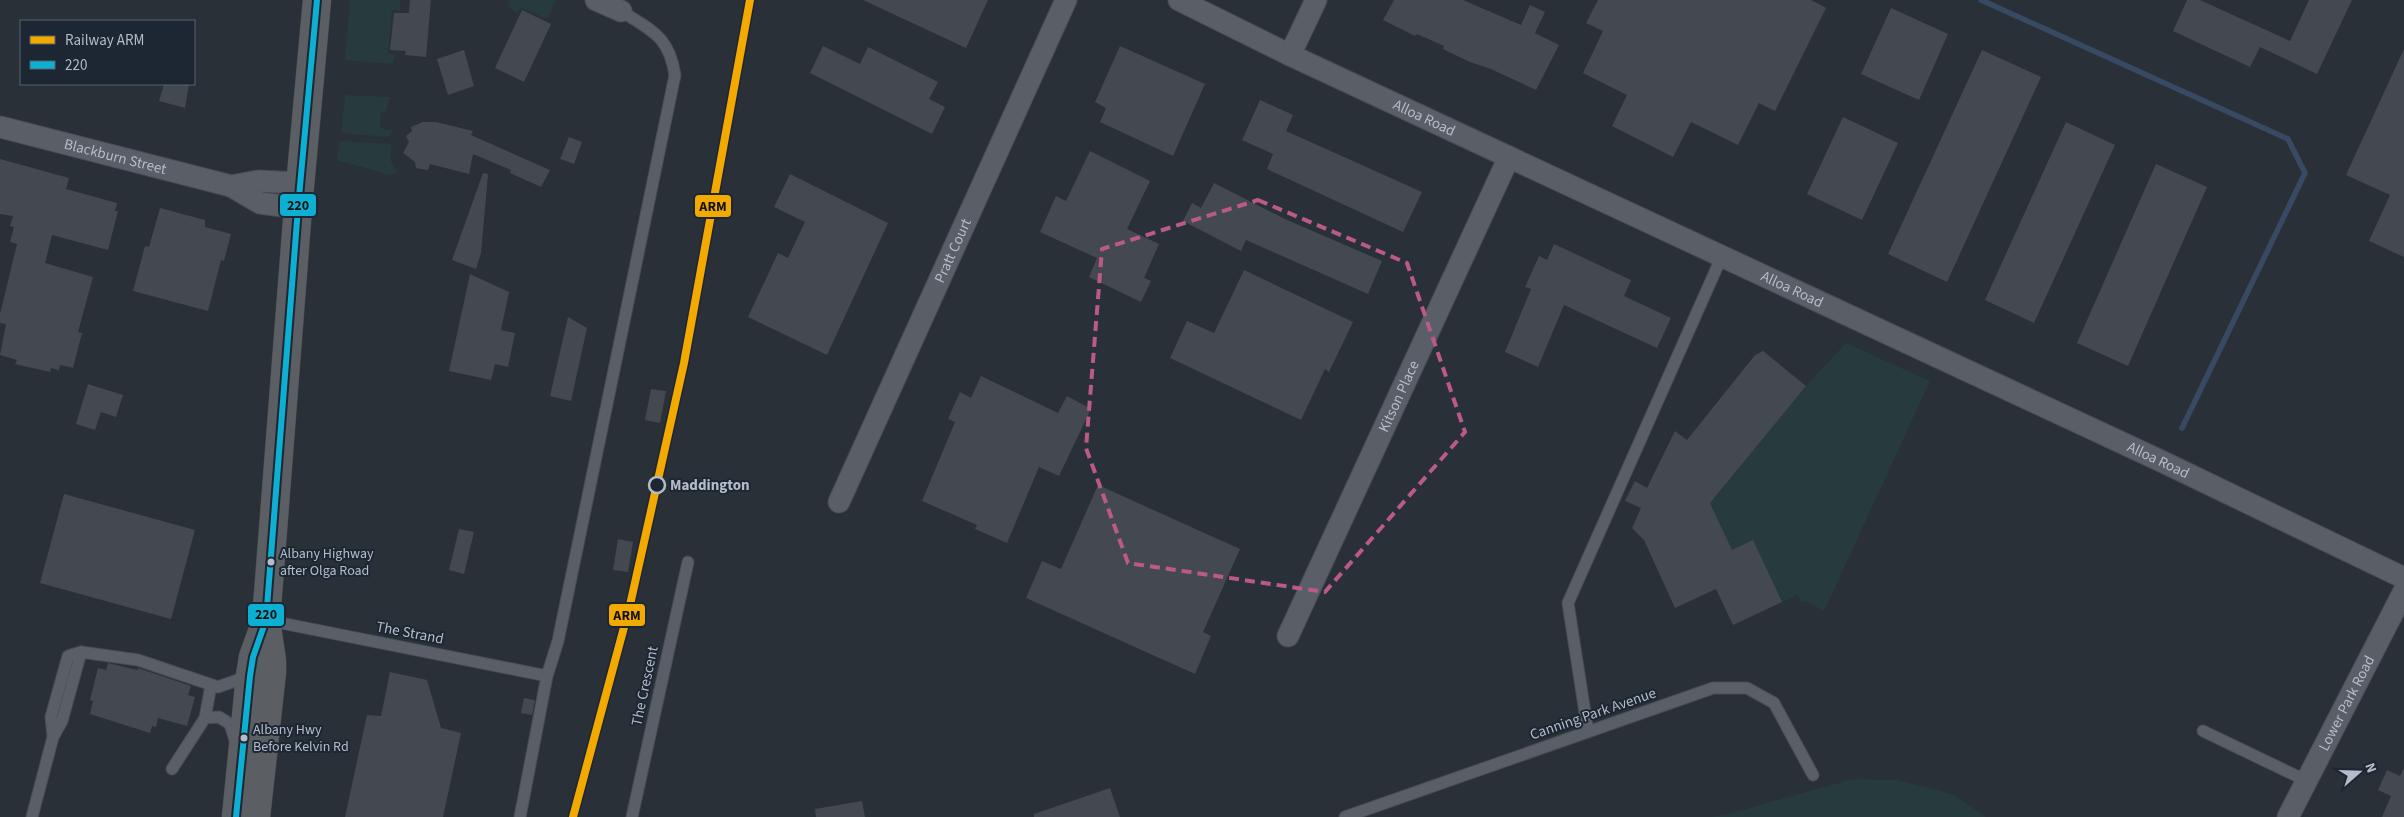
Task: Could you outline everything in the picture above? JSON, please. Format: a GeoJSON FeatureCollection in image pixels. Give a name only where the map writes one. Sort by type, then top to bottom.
{"type":"FeatureCollection","features":[{"type":"Feature","properties":{"kind":"highway"},"geometry":{"type":"LineString","coordinates":[[256,817],[272,661],[266,620],[299,196],[317,0]]}},
{"type":"Feature","properties":{"kind":"highway"},"geometry":{"type":"LineString","coordinates":[[236,817],[250,676],[253,657],[266,620]]}},
{"type":"Feature","properties":{"kind":"street"},"geometry":{"type":"LineString","coordinates":[[596,0],[621,11]]}},
{"type":"Feature","properties":{"kind":"street","name":"Pratt Court"},"geometry":{"type":"LineString","coordinates":[[839,502],[1066,0]]}},
{"type":"Feature","properties":{"kind":"street","name":"Alloa Road"},"geometry":{"type":"LineString","coordinates":[[1179,0],[1290,55],[1722,256],[2404,578]]}},
{"type":"Feature","properties":{"kind":"street"},"geometry":{"type":"LineString","coordinates":[[1290,55],[1316,0]]}},
{"type":"Feature","properties":{"kind":"street","name":"Blackburn Street"},"geometry":{"type":"LineString","coordinates":[[0,127],[231,186],[260,203],[299,196]]}},
{"type":"Feature","properties":{"kind":"street","name":"Kitson Place"},"geometry":{"type":"LineString","coordinates":[[1288,636],[1509,157]]}},
{"type":"Feature","properties":{"kind":"street","name":"Lower Park Road"},"geometry":{"type":"LineString","coordinates":[[2288,817],[2305,780],[2404,590]]}},
{"type":"Feature","properties":{"kind":"lane"},"geometry":{"type":"LineString","coordinates":[[520,817],[547,676],[558,641],[675,75],[672,56],[662,39],[621,11]]}},
{"type":"Feature","properties":{"kind":"lane"},"geometry":{"type":"LineString","coordinates":[[1588,732],[1568,602],[1722,256]]}},
{"type":"Feature","properties":{"kind":"lane","name":"The Crescent"},"geometry":{"type":"LineString","coordinates":[[632,817],[688,562]]}},
{"type":"Feature","properties":{"kind":"lane","name":"The Strand"},"geometry":{"type":"LineString","coordinates":[[266,620],[547,676]]}},
{"type":"Feature","properties":{"kind":"lane"},"geometry":{"type":"LineString","coordinates":[[32,817],[53,737],[50,717],[68,656],[81,652],[138,660],[218,687],[250,676]]}},
{"type":"Feature","properties":{"kind":"lane"},"geometry":{"type":"LineString","coordinates":[[172,769],[205,718],[211,684]]}},
{"type":"Feature","properties":{"kind":"lane","name":"Canning Park Avenue"},"geometry":{"type":"LineString","coordinates":[[1345,817],[1713,688],[1747,688],[1774,703],[1813,775]]}},
{"type":"Feature","properties":{"kind":"lane"},"geometry":{"type":"LineString","coordinates":[[205,718],[219,717],[230,724],[241,769]]}},
{"type":"Feature","properties":{"kind":"lane"},"geometry":{"type":"LineString","coordinates":[[2203,730],[2305,780]]}},
{"type":"Feature","properties":{"kind":"highlighted area"},"geometry":{"type":"Polygon","coordinates":[[[1258,200],[1407,263],[1465,432],[1325,592],[1128,563],[1086,448],[1102,249],[1258,200]]]}},
{"type":"Feature","properties":{"kind":"green space"},"geometry":{"type":"Polygon","coordinates":[[[350,0],[400,0],[401,11],[392,10],[388,53],[395,55],[393,64],[345,60],[350,0]]]}},
{"type":"Feature","properties":{"kind":"green space"},"geometry":{"type":"Polygon","coordinates":[[[510,0],[556,0],[547,19],[521,8],[517,13],[507,6],[510,0]]]}},
{"type":"Feature","properties":{"kind":"green space"},"geometry":{"type":"Polygon","coordinates":[[[345,95],[390,97],[385,112],[381,113],[380,126],[385,130],[392,130],[391,135],[387,137],[341,133],[345,95]]]}},
{"type":"Feature","properties":{"kind":"green space"},"geometry":{"type":"Polygon","coordinates":[[[340,141],[392,144],[391,160],[398,172],[390,175],[337,160],[340,141]]]}},
{"type":"Feature","properties":{"kind":"green space"},"geometry":{"type":"Polygon","coordinates":[[[1846,343],[1930,381],[1824,611],[1806,601],[1801,603],[1798,595],[1782,602],[1732,550],[1710,503],[1806,386],[1846,343]]]}},
{"type":"Feature","properties":{"kind":"green space"},"geometry":{"type":"Polygon","coordinates":[[[1853,779],[1897,780],[1952,794],[1986,817],[1710,817],[1732,813],[1853,779]]]}},
{"type":"Feature","properties":{"kind":"building"},"geometry":{"type":"Polygon","coordinates":[[[410,0],[431,0],[426,57],[405,55],[406,51],[390,50],[394,13],[409,13],[410,0]]]}},
{"type":"Feature","properties":{"kind":"building"},"geometry":{"type":"Polygon","coordinates":[[[863,0],[988,0],[966,48],[863,0]]]}},
{"type":"Feature","properties":{"kind":"building"},"geometry":{"type":"Polygon","coordinates":[[[1394,0],[1463,0],[1521,25],[1530,5],[1545,12],[1535,33],[1559,45],[1536,90],[1491,69],[1470,62],[1443,49],[1444,46],[1417,34],[1415,36],[1383,20],[1394,0]]]}},
{"type":"Feature","properties":{"kind":"building"},"geometry":{"type":"Polygon","coordinates":[[[1598,0],[1811,0],[1826,8],[1775,111],[1759,103],[1738,145],[1691,122],[1673,157],[1612,126],[1627,95],[1583,73],[1603,31],[1586,23],[1598,0]]]}},
{"type":"Feature","properties":{"kind":"building"},"geometry":{"type":"Polygon","coordinates":[[[2187,0],[2200,0],[2290,41],[2309,0],[2352,0],[2317,74],[2260,47],[2250,67],[2173,31],[2187,0]]]}},
{"type":"Feature","properties":{"kind":"building"},"geometry":{"type":"Polygon","coordinates":[[[1891,8],[1948,34],[1919,100],[1861,74],[1891,8]]]}},
{"type":"Feature","properties":{"kind":"building"},"geometry":{"type":"Polygon","coordinates":[[[522,10],[551,24],[524,82],[495,68],[522,10]]]}},
{"type":"Feature","properties":{"kind":"building"},"geometry":{"type":"Polygon","coordinates":[[[823,46],[860,64],[868,47],[938,82],[929,99],[945,107],[932,134],[810,73],[823,46]]]}},
{"type":"Feature","properties":{"kind":"building"},"geometry":{"type":"Polygon","coordinates":[[[1120,46],[1205,84],[1173,156],[1100,122],[1106,108],[1095,102],[1120,46]]]}},
{"type":"Feature","properties":{"kind":"building"},"geometry":{"type":"Polygon","coordinates":[[[2404,49],[2404,257],[2369,241],[2390,195],[2346,175],[2404,49]]]}},
{"type":"Feature","properties":{"kind":"building"},"geometry":{"type":"Polygon","coordinates":[[[464,50],[474,86],[448,95],[437,59],[464,50]]]}},
{"type":"Feature","properties":{"kind":"building"},"geometry":{"type":"Polygon","coordinates":[[[1982,50],[2041,77],[1947,282],[1888,254],[1982,50]]]}},
{"type":"Feature","properties":{"kind":"building"},"geometry":{"type":"Polygon","coordinates":[[[164,85],[189,85],[185,108],[159,101],[164,85]]]}},
{"type":"Feature","properties":{"kind":"building"},"geometry":{"type":"Polygon","coordinates":[[[1260,100],[1293,115],[1286,131],[1422,192],[1403,232],[1267,169],[1273,154],[1242,140],[1260,100]]]}},
{"type":"Feature","properties":{"kind":"building"},"geometry":{"type":"Polygon","coordinates":[[[1843,117],[1898,143],[1862,220],[1807,194],[1843,117]]]}},
{"type":"Feature","properties":{"kind":"building"},"geometry":{"type":"Polygon","coordinates":[[[423,122],[436,122],[473,131],[471,135],[550,170],[541,187],[510,173],[511,170],[473,154],[469,174],[430,164],[428,170],[416,168],[415,162],[403,153],[409,142],[406,136],[412,131],[411,127],[423,122]]]}},
{"type":"Feature","properties":{"kind":"building"},"geometry":{"type":"Polygon","coordinates":[[[2066,122],[2115,145],[2034,323],[1985,300],[2066,122]]]}},
{"type":"Feature","properties":{"kind":"building"},"geometry":{"type":"Polygon","coordinates":[[[569,137],[582,142],[574,164],[560,159],[569,137]]]}},
{"type":"Feature","properties":{"kind":"building"},"geometry":{"type":"Polygon","coordinates":[[[1090,151],[1150,181],[1127,229],[1159,244],[1144,278],[1151,281],[1141,302],[1089,277],[1097,258],[1040,232],[1056,196],[1066,201],[1090,151]]]}},
{"type":"Feature","properties":{"kind":"building"},"geometry":{"type":"Polygon","coordinates":[[[0,159],[69,178],[66,189],[117,203],[115,211],[118,211],[108,250],[52,235],[45,263],[93,277],[78,332],[82,333],[73,368],[60,365],[59,370],[51,368],[50,372],[15,364],[17,360],[0,355],[6,324],[0,323],[0,314],[17,244],[10,242],[14,227],[10,226],[13,216],[0,214],[0,159]]]}},
{"type":"Feature","properties":{"kind":"building"},"geometry":{"type":"Polygon","coordinates":[[[2156,164],[2207,187],[2128,366],[2077,343],[2156,164]]]}},
{"type":"Feature","properties":{"kind":"building"},"geometry":{"type":"Polygon","coordinates":[[[483,173],[488,174],[481,253],[476,269],[452,260],[483,173]]]}},
{"type":"Feature","properties":{"kind":"building"},"geometry":{"type":"Polygon","coordinates":[[[790,174],[888,223],[827,355],[748,317],[778,253],[788,258],[805,222],[774,207],[790,174]]]}},
{"type":"Feature","properties":{"kind":"building"},"geometry":{"type":"Polygon","coordinates":[[[1214,183],[1285,219],[1382,261],[1368,294],[1246,240],[1241,251],[1183,221],[1192,203],[1201,208],[1214,183]]]}},
{"type":"Feature","properties":{"kind":"building"},"geometry":{"type":"Polygon","coordinates":[[[160,208],[205,220],[205,227],[231,234],[224,261],[221,260],[208,311],[133,291],[145,246],[149,247],[160,208]]]}},
{"type":"Feature","properties":{"kind":"building"},"geometry":{"type":"Polygon","coordinates":[[[1554,244],[1631,280],[1624,296],[1671,318],[1657,348],[1564,305],[1538,367],[1505,352],[1531,289],[1525,287],[1539,256],[1547,260],[1554,244]]]}},
{"type":"Feature","properties":{"kind":"building"},"geometry":{"type":"Polygon","coordinates":[[[1244,270],[1353,322],[1329,372],[1325,369],[1301,420],[1170,358],[1187,321],[1214,333],[1244,270]]]}},
{"type":"Feature","properties":{"kind":"building"},"geometry":{"type":"Polygon","coordinates":[[[470,274],[509,292],[501,330],[515,333],[508,367],[495,364],[491,380],[449,371],[470,274]]]}},
{"type":"Feature","properties":{"kind":"building"},"geometry":{"type":"Polygon","coordinates":[[[568,317],[587,328],[571,401],[550,396],[568,317]]]}},
{"type":"Feature","properties":{"kind":"building"},"geometry":{"type":"Polygon","coordinates":[[[1763,351],[1806,386],[1710,503],[1732,550],[1753,540],[1782,602],[1733,625],[1716,589],[1675,608],[1644,540],[1632,528],[1641,508],[1625,501],[1635,481],[1647,488],[1675,431],[1687,440],[1755,355],[1763,351]]]}},
{"type":"Feature","properties":{"kind":"building"},"geometry":{"type":"Polygon","coordinates":[[[981,376],[1058,413],[1067,396],[1091,409],[1059,476],[1039,467],[1007,543],[975,529],[977,525],[922,501],[955,422],[948,419],[960,392],[971,398],[981,376]]]}},
{"type":"Feature","properties":{"kind":"building"},"geometry":{"type":"Polygon","coordinates":[[[88,384],[123,395],[116,417],[101,412],[95,430],[76,424],[88,384]]]}},
{"type":"Feature","properties":{"kind":"building"},"geometry":{"type":"Polygon","coordinates":[[[651,389],[666,391],[660,423],[645,420],[651,389]]]}},
{"type":"Feature","properties":{"kind":"building"},"geometry":{"type":"Polygon","coordinates":[[[1098,485],[1240,549],[1203,632],[1211,636],[1195,674],[1026,598],[1042,561],[1061,569],[1098,485]]]}},
{"type":"Feature","properties":{"kind":"building"},"geometry":{"type":"Polygon","coordinates":[[[64,494],[195,530],[171,619],[40,583],[64,494]]]}},
{"type":"Feature","properties":{"kind":"building"},"geometry":{"type":"Polygon","coordinates":[[[459,529],[474,532],[464,574],[449,570],[459,529]]]}},
{"type":"Feature","properties":{"kind":"building"},"geometry":{"type":"Polygon","coordinates":[[[618,539],[633,542],[628,572],[613,570],[618,539]]]}},
{"type":"Feature","properties":{"kind":"building"},"geometry":{"type":"Polygon","coordinates":[[[108,663],[137,670],[138,668],[191,686],[188,695],[195,697],[187,726],[158,718],[156,727],[152,726],[150,733],[90,714],[93,701],[90,700],[98,668],[106,670],[108,663]]]}},
{"type":"Feature","properties":{"kind":"building"},"geometry":{"type":"Polygon","coordinates":[[[390,672],[427,680],[441,728],[461,733],[443,817],[345,817],[367,715],[381,716],[390,672]]]}},
{"type":"Feature","properties":{"kind":"building"},"geometry":{"type":"Polygon","coordinates":[[[524,698],[535,700],[532,715],[521,713],[524,698]]]}},
{"type":"Feature","properties":{"kind":"building"},"geometry":{"type":"Polygon","coordinates":[[[2404,768],[2404,817],[2382,817],[2391,796],[2378,790],[2387,770],[2400,776],[2404,768]]]}},
{"type":"Feature","properties":{"kind":"building"},"geometry":{"type":"Polygon","coordinates":[[[1110,788],[1120,817],[1034,817],[1034,814],[1110,788]]]}},
{"type":"Feature","properties":{"kind":"building"},"geometry":{"type":"Polygon","coordinates":[[[862,801],[865,817],[816,817],[815,809],[862,801]]]}},
{"type":"Feature","properties":{"kind":"waterway"},"geometry":{"type":"LineString","coordinates":[[1981,0],[2288,139],[2305,173],[2182,428]]}},
{"type":"Feature","properties":{"kind":"rail line","name":"ARM"},"geometry":{"type":"LineString","coordinates":[[573,817],[630,605],[684,363],[750,0]]}},
{"type":"Feature","properties":{"kind":"transit line","name":"220"},"geometry":{"type":"LineString","coordinates":[[236,817],[250,676],[253,657],[266,620],[298,208],[317,0]]}},
{"type":"Feature","properties":{"kind":"place","name":"Maddington"},"geometry":{"type":"Point","coordinates":[657,485]}},
{"type":"Feature","properties":{"kind":"place","name":"Albany Highway after Olga Road"},"geometry":{"type":"Point","coordinates":[271,562]}},
{"type":"Feature","properties":{"kind":"place","name":"Albany Hwy Before Kelvin Rd"},"geometry":{"type":"Point","coordinates":[244,738]}}]}
